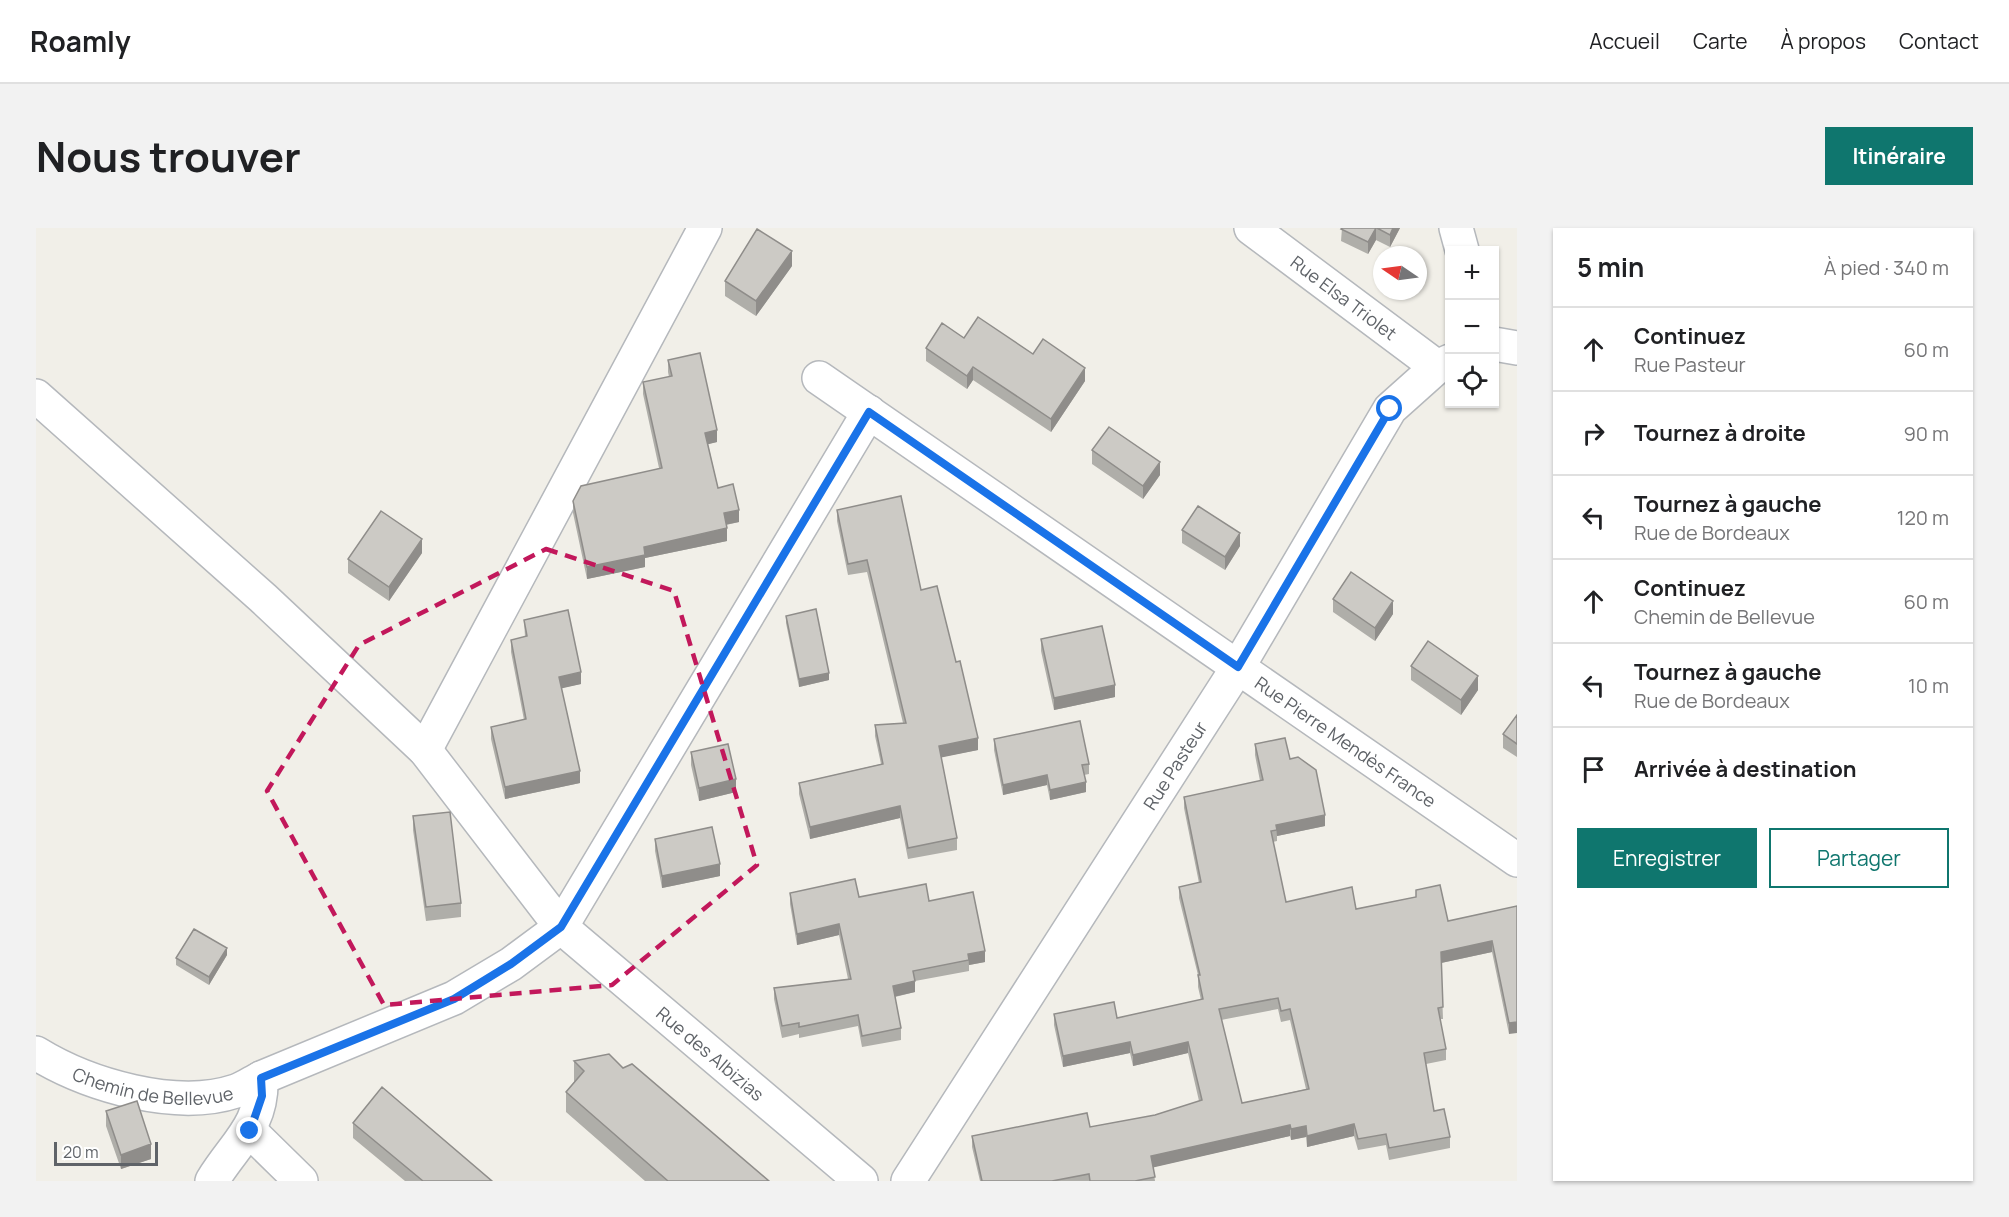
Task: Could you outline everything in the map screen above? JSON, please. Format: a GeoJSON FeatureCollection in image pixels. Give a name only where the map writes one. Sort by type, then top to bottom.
{"type":"FeatureCollection","features":[{"type":"Feature","properties":{"kind":"street"},"geometry":{"type":"LineString","coordinates":[[425,750],[705,228]]}},
{"type":"Feature","properties":{"kind":"street","name":"Rue Elsa Triolet"},"geometry":{"type":"LineString","coordinates":[[1251,228],[1443,364]]}},
{"type":"Feature","properties":{"kind":"street"},"geometry":{"type":"LineString","coordinates":[[1456,228],[1461,246]]}},
{"type":"Feature","properties":{"kind":"street"},"geometry":{"type":"LineString","coordinates":[[1499,345],[1517,348]]}},
{"type":"Feature","properties":{"kind":"street","name":"Rue Pasteur"},"geometry":{"type":"LineString","coordinates":[[908,1181],[1238,667],[1390,409],[1443,364]]}},
{"type":"Feature","properties":{"kind":"street","name":"Rue Pierre Mendès France"},"geometry":{"type":"LineString","coordinates":[[819,378],[1517,860]]}},
{"type":"Feature","properties":{"kind":"street","name":"Rue des Albizias"},"geometry":{"type":"LineString","coordinates":[[36,396],[263,598],[425,750],[561,927],[861,1181]]}},
{"type":"Feature","properties":{"kind":"street"},"geometry":{"type":"LineString","coordinates":[[561,927],[869,412]]}},
{"type":"Feature","properties":{"kind":"street","name":"Chemin de Bellevue"},"geometry":{"type":"LineString","coordinates":[[36,1053],[65,1071],[127,1091],[200,1098],[238,1090],[261,1078],[454,999],[511,964],[561,927]]}},
{"type":"Feature","properties":{"kind":"street"},"geometry":{"type":"LineString","coordinates":[[212,1181],[224,1161],[250,1131],[262,1096],[261,1078]]}},
{"type":"Feature","properties":{"kind":"street"},"geometry":{"type":"LineString","coordinates":[[250,1131],[301,1181]]}},
{"type":"Feature","properties":{"kind":"highlighted area"},"geometry":{"type":"Polygon","coordinates":[[[546,549],[674,591],[757,865],[612,985],[384,1005],[267,791],[359,645],[546,549]]]}},
{"type":"Feature","properties":{"kind":"building"},"geometry":{"type":"Polygon","coordinates":[[[1342,228],[1376,228],[1368,242],[1342,228]]]}},
{"type":"Feature","properties":{"kind":"building"},"geometry":{"type":"Polygon","coordinates":[[[1377,228],[1393,228],[1390,235],[1377,228]]]}},
{"type":"Feature","properties":{"kind":"building"},"geometry":{"type":"Polygon","coordinates":[[[757,229],[792,251],[756,301],[725,281],[757,229]]]}},
{"type":"Feature","properties":{"kind":"building"},"geometry":{"type":"Polygon","coordinates":[[[978,317],[1033,354],[1043,339],[1085,368],[1051,419],[973,367],[967,376],[926,348],[942,323],[964,338],[978,317]]]}},
{"type":"Feature","properties":{"kind":"building"},"geometry":{"type":"Polygon","coordinates":[[[700,353],[717,430],[705,433],[718,488],[733,484],[739,510],[724,513],[727,528],[644,547],[645,555],[587,567],[573,501],[581,486],[662,468],[643,382],[672,376],[668,360],[700,353]]]}},
{"type":"Feature","properties":{"kind":"building"},"geometry":{"type":"Polygon","coordinates":[[[1109,427],[1160,462],[1143,486],[1092,450],[1109,427]]]}},
{"type":"Feature","properties":{"kind":"building"},"geometry":{"type":"Polygon","coordinates":[[[901,496],[921,590],[937,586],[956,662],[960,661],[978,738],[939,746],[957,838],[908,848],[900,806],[810,827],[799,783],[883,764],[875,725],[906,723],[867,560],[848,564],[837,510],[901,496]]]}},
{"type":"Feature","properties":{"kind":"building"},"geometry":{"type":"Polygon","coordinates":[[[1198,506],[1240,533],[1225,557],[1182,530],[1198,506]]]}},
{"type":"Feature","properties":{"kind":"building"},"geometry":{"type":"Polygon","coordinates":[[[381,511],[422,539],[389,587],[348,559],[381,511]]]}},
{"type":"Feature","properties":{"kind":"building"},"geometry":{"type":"Polygon","coordinates":[[[1351,572],[1393,601],[1375,628],[1333,599],[1351,572]]]}},
{"type":"Feature","properties":{"kind":"building"},"geometry":{"type":"Polygon","coordinates":[[[816,609],[829,673],[799,679],[786,616],[816,609]]]}},
{"type":"Feature","properties":{"kind":"building"},"geometry":{"type":"Polygon","coordinates":[[[568,610],[581,672],[559,677],[580,771],[505,787],[491,727],[526,719],[511,640],[527,636],[524,620],[568,610]]]}},
{"type":"Feature","properties":{"kind":"building"},"geometry":{"type":"Polygon","coordinates":[[[1102,626],[1115,685],[1054,698],[1041,639],[1102,626]]]}},
{"type":"Feature","properties":{"kind":"building"},"geometry":{"type":"Polygon","coordinates":[[[1428,641],[1478,676],[1461,700],[1411,666],[1428,641]]]}},
{"type":"Feature","properties":{"kind":"building"},"geometry":{"type":"Polygon","coordinates":[[[1517,715],[1517,744],[1503,734],[1517,715]]]}},
{"type":"Feature","properties":{"kind":"building"},"geometry":{"type":"Polygon","coordinates":[[[1080,721],[1089,764],[1082,765],[1086,782],[1050,790],[1047,775],[1003,785],[994,739],[1080,721]]]}},
{"type":"Feature","properties":{"kind":"building"},"geometry":{"type":"Polygon","coordinates":[[[1285,738],[1290,759],[1298,757],[1316,770],[1325,815],[1276,825],[1277,830],[1271,831],[1286,902],[1352,887],[1356,909],[1416,897],[1416,890],[1440,885],[1448,921],[1517,906],[1517,1022],[1509,1023],[1492,941],[1441,952],[1443,1007],[1438,1008],[1446,1049],[1424,1053],[1434,1111],[1444,1109],[1450,1137],[1389,1148],[1386,1134],[1358,1139],[1354,1124],[1307,1136],[1306,1126],[1291,1129],[1290,1125],[1151,1156],[1155,1177],[1135,1181],[1090,1181],[1089,1174],[1052,1181],[982,1181],[972,1136],[1087,1113],[1090,1127],[1155,1115],[1202,1100],[1188,1042],[1133,1055],[1130,1042],[1063,1056],[1054,1014],[1114,1002],[1117,1018],[1203,999],[1198,975],[1200,975],[1179,887],[1201,882],[1184,797],[1263,780],[1255,744],[1285,738]],[[1278,998],[1219,1009],[1242,1103],[1309,1089],[1290,1009],[1281,1011],[1278,998]]]}},
{"type":"Feature","properties":{"kind":"building"},"geometry":{"type":"Polygon","coordinates":[[[728,744],[736,779],[699,788],[691,752],[728,744]]]}},
{"type":"Feature","properties":{"kind":"building"},"geometry":{"type":"Polygon","coordinates":[[[450,812],[461,903],[426,907],[413,816],[450,812]]]}},
{"type":"Feature","properties":{"kind":"building"},"geometry":{"type":"Polygon","coordinates":[[[712,827],[720,864],[662,876],[655,839],[712,827]]]}},
{"type":"Feature","properties":{"kind":"building"},"geometry":{"type":"Polygon","coordinates":[[[855,879],[859,897],[926,884],[929,901],[973,892],[985,951],[968,954],[969,960],[913,971],[915,981],[893,986],[901,1028],[862,1036],[858,1015],[799,1027],[799,1023],[782,1026],[774,988],[851,979],[839,924],[797,934],[790,893],[855,879]]]}},
{"type":"Feature","properties":{"kind":"building"},"geometry":{"type":"Polygon","coordinates":[[[194,929],[227,948],[209,977],[176,958],[194,929]]]}},
{"type":"Feature","properties":{"kind":"building"},"geometry":{"type":"Polygon","coordinates":[[[609,1054],[623,1068],[632,1064],[769,1181],[668,1181],[566,1092],[584,1071],[574,1061],[609,1054]]]}},
{"type":"Feature","properties":{"kind":"building"},"geometry":{"type":"Polygon","coordinates":[[[382,1087],[492,1181],[423,1181],[353,1123],[382,1087]]]}},
{"type":"Feature","properties":{"kind":"building"},"geometry":{"type":"Polygon","coordinates":[[[137,1101],[151,1144],[121,1155],[106,1111],[137,1101]]]}},
{"type":"Feature","properties":{"kind":"route"},"geometry":{"type":"LineString","coordinates":[[250,1131],[262,1096],[261,1078],[454,999],[511,964],[561,927],[869,412],[1238,667],[1390,409]]}}]}
